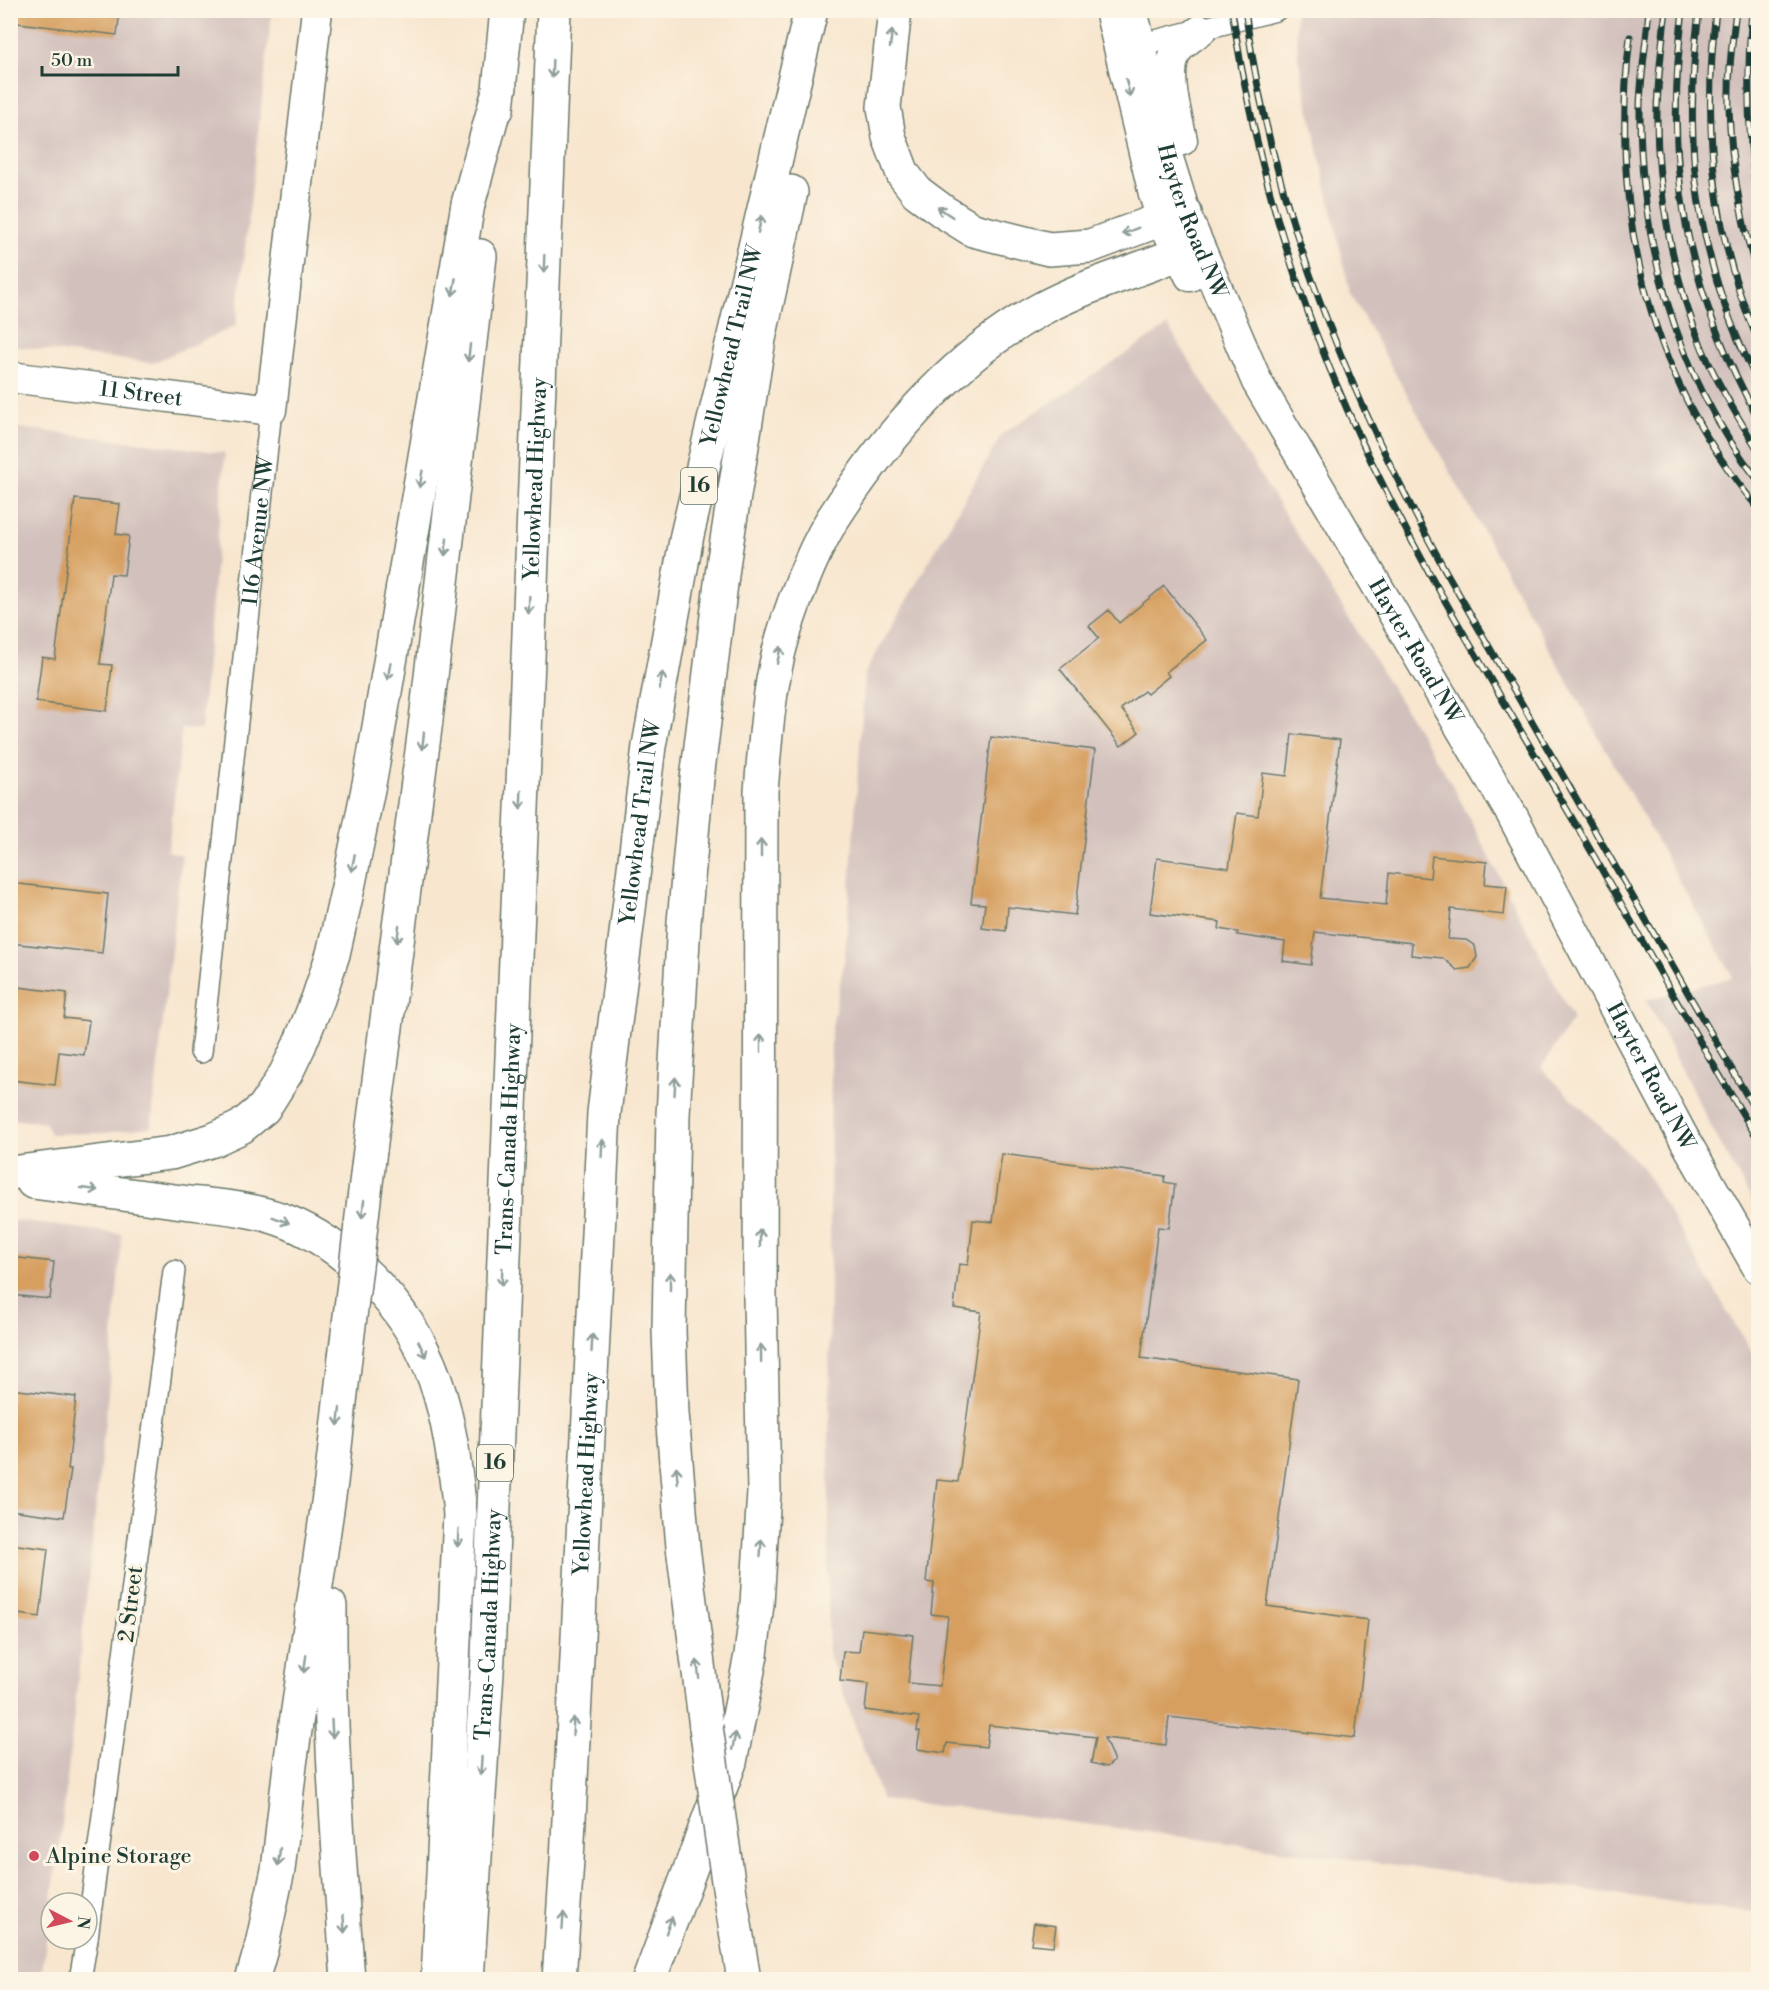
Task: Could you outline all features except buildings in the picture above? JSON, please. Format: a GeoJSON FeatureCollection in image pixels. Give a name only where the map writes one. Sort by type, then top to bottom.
{"type":"FeatureCollection","features":[{"type":"Feature","properties":{"kind":"highway"},"geometry":{"type":"LineString","coordinates":[[252,1980],[278,1870],[290,1765],[332,1482],[370,1150],[426,717],[500,87],[507,10]]}},
{"type":"Feature","properties":{"kind":"highway","name":"Yellowhead Highway"},"geometry":{"type":"LineString","coordinates":[[515,946],[554,10]]}},
{"type":"Feature","properties":{"kind":"highway","name":"Yellowhead Trail NW"},"geometry":{"type":"LineString","coordinates":[[623,968],[650,746],[687,535],[811,10]]}},
{"type":"Feature","properties":{"kind":"highway"},"geometry":{"type":"LineString","coordinates":[[744,1980],[706,1727],[683,1547],[672,1413],[670,1342],[673,1126],[684,922],[697,778],[724,559],[759,339],[812,95],[824,10]]}},
{"type":"Feature","properties":{"kind":"highway"},"geometry":{"type":"LineString","coordinates":[[895,10],[884,107],[889,137],[903,174],[917,192],[944,212],[973,230],[1048,249],[1090,246],[1176,209]]}},
{"type":"Feature","properties":{"kind":"highway"},"geometry":{"type":"LineString","coordinates":[[10,1173],[171,1153],[213,1140],[241,1127],[264,1107],[286,1073],[299,1046],[333,954],[349,883],[371,774],[468,204],[500,87]]}},
{"type":"Feature","properties":{"kind":"highway"},"geometry":{"type":"LineString","coordinates":[[649,1980],[730,1762],[751,1655],[757,1604],[764,1492],[760,1297],[761,791],[767,717],[779,650],[804,576],[831,522],[896,432],[958,368],[993,340],[1041,309],[1097,284],[1188,250]]}},
{"type":"Feature","properties":{"kind":"highway","name":"Trans-Canada Highway"},"geometry":{"type":"LineString","coordinates":[[467,1980],[488,1657],[515,946]]}},
{"type":"Feature","properties":{"kind":"highway","name":"Yellowhead Highway"},"geometry":{"type":"LineString","coordinates":[[559,1980],[567,1860],[603,1113],[623,968]]}},
{"type":"Feature","properties":{"kind":"highway"},"geometry":{"type":"LineString","coordinates":[[10,1179],[243,1210],[279,1219],[309,1232],[340,1251],[374,1282],[416,1335],[442,1400],[455,1466],[460,1514],[438,1980]]}},
{"type":"Feature","properties":{"kind":"highway"},"geometry":{"type":"LineString","coordinates":[[332,1482],[330,1673],[339,1858],[348,1980]]}},
{"type":"Feature","properties":{"kind":"highway"},"geometry":{"type":"LineString","coordinates":[[727,1980],[728,1881]]}},
{"type":"Feature","properties":{"kind":"street","name":"116 Avenue NW"},"geometry":{"type":"LineString","coordinates":[[201,1052],[317,10]]}},
{"type":"Feature","properties":{"kind":"street"},"geometry":{"type":"LineString","coordinates":[[1110,10],[1129,48]]}},
{"type":"Feature","properties":{"kind":"street"},"geometry":{"type":"LineString","coordinates":[[1129,48],[1132,10]]}},
{"type":"Feature","properties":{"kind":"street"},"geometry":{"type":"LineString","coordinates":[[1129,48],[1276,10]]}},
{"type":"Feature","properties":{"kind":"street"},"geometry":{"type":"LineString","coordinates":[[1176,209],[1184,151],[1171,75],[1173,58],[1179,47],[1201,30]]}},
{"type":"Feature","properties":{"kind":"street","name":"Hayter Road NW"},"geometry":{"type":"LineString","coordinates":[[1129,48],[1154,194],[1176,209],[1209,310],[1248,363],[1312,478],[1512,814],[1682,1135],[1758,1268]]}},
{"type":"Feature","properties":{"kind":"street","name":"11 Street"},"geometry":{"type":"LineString","coordinates":[[10,377],[271,410]]}},
{"type":"Feature","properties":{"kind":"street","name":"2 Street"},"geometry":{"type":"LineString","coordinates":[[93,1891],[174,1271]]}},
{"type":"Feature","properties":{"kind":"street","name":"2 Street"},"geometry":{"type":"LineString","coordinates":[[80,1980],[85,1951]]}},
{"type":"Feature","properties":{"kind":"shaded area"},"geometry":{"type":"Polygon","coordinates":[[[11,11],[272,11],[236,326],[152,363],[11,346],[11,11]]]}},
{"type":"Feature","properties":{"kind":"shaded area"},"geometry":{"type":"Polygon","coordinates":[[[1295,11],[1758,11],[1758,1211],[1716,1136],[1646,1000],[1733,977],[1350,293],[1298,59],[1295,11]]]}},
{"type":"Feature","properties":{"kind":"shaded area"},"geometry":{"type":"Polygon","coordinates":[[[1168,326],[1454,788],[1573,1019],[1541,1068],[1642,1167],[1758,1363],[1758,1913],[972,1809],[882,1800],[828,1651],[831,1033],[845,957],[865,673],[1002,434],[1168,326]]]}},
{"type":"Feature","properties":{"kind":"shaded area"},"geometry":{"type":"Polygon","coordinates":[[[11,427],[225,453],[201,730],[182,729],[168,851],[182,855],[151,1127],[104,1133],[50,1134],[46,1123],[11,1119],[11,427]]]}},
{"type":"Feature","properties":{"kind":"shaded area"},"geometry":{"type":"Polygon","coordinates":[[[11,1220],[122,1234],[110,1373],[64,1809],[53,1891],[39,1891],[39,1951],[45,1951],[41,1979],[11,1980],[11,1220]]]}},
{"type":"Feature","properties":{"kind":"railway"},"geometry":{"type":"LineString","coordinates":[[1232,10],[1240,61],[1262,163],[1291,264],[1327,361],[1370,460],[1449,608],[1758,1139]]}},
{"type":"Feature","properties":{"kind":"railway"},"geometry":{"type":"LineString","coordinates":[[1245,10],[1257,84],[1274,157],[1295,229],[1319,299],[1377,437],[1445,570],[1758,1115]]}},
{"type":"Feature","properties":{"kind":"railway"},"geometry":{"type":"LineString","coordinates":[[1649,10],[1640,106],[1641,156],[1646,205],[1655,255],[1667,303],[1704,396],[1729,439],[1758,480]]}},
{"type":"Feature","properties":{"kind":"railway"},"geometry":{"type":"LineString","coordinates":[[1666,10],[1659,73],[1657,140],[1668,232],[1683,293],[1703,350],[1722,389],[1758,450]]}},
{"type":"Feature","properties":{"kind":"railway"},"geometry":{"type":"LineString","coordinates":[[1683,10],[1676,119],[1685,221],[1696,270],[1712,319],[1732,368],[1758,418]]}},
{"type":"Feature","properties":{"kind":"railway"},"geometry":{"type":"LineString","coordinates":[[1699,10],[1692,107],[1699,201],[1704,232],[1721,295],[1744,354],[1758,381]]}},
{"type":"Feature","properties":{"kind":"railway"},"geometry":{"type":"LineString","coordinates":[[1716,10],[1710,94],[1714,178],[1730,260],[1742,300],[1758,340]]}},
{"type":"Feature","properties":{"kind":"railway"},"geometry":{"type":"LineString","coordinates":[[1736,10],[1729,83],[1730,129],[1738,193],[1758,276]]}},
{"type":"Feature","properties":{"kind":"railway"},"geometry":{"type":"LineString","coordinates":[[1752,10],[1749,109],[1758,207]]}},
{"type":"Feature","properties":{"kind":"railway"},"geometry":{"type":"LineString","coordinates":[[1630,37],[1625,101],[1626,163],[1632,225],[1644,286],[1663,345],[1688,402],[1719,456],[1758,508]]}},
{"type":"Feature","properties":{"kind":"place","name":"Alpine Storage"},"geometry":{"type":"Point","coordinates":[34,1856]}}]}
